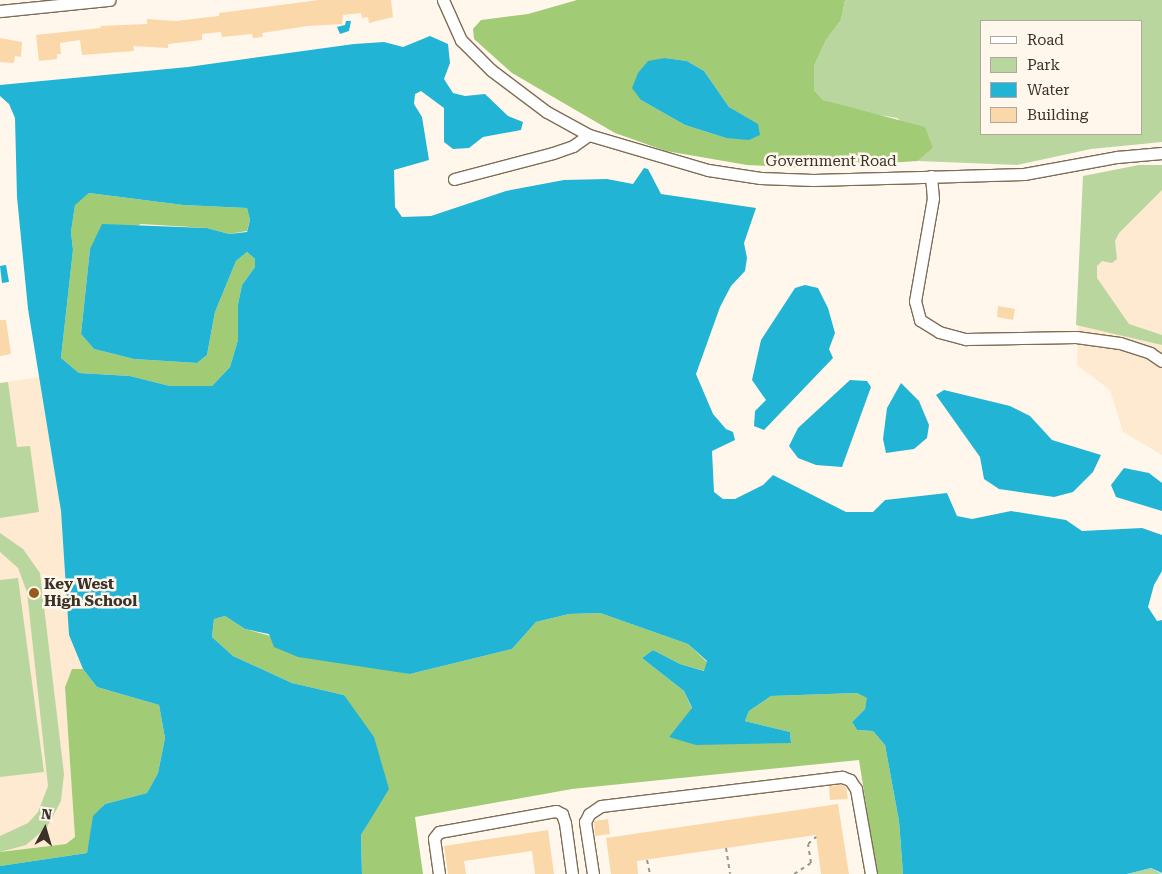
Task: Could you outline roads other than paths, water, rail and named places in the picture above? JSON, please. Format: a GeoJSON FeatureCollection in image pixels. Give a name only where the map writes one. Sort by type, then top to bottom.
{"type":"FeatureCollection","features":[{"type":"Feature","properties":{"kind":"street"},"geometry":{"type":"LineString","coordinates":[[0,11],[109,0]]}},
{"type":"Feature","properties":{"kind":"street","name":"Government Road"},"geometry":{"type":"LineString","coordinates":[[443,0],[461,40],[491,70],[547,112],[589,135],[670,160],[760,178],[813,180],[1024,174],[1117,157],[1162,153]]}},
{"type":"Feature","properties":{"kind":"street"},"geometry":{"type":"LineString","coordinates":[[454,178],[553,154],[573,146],[589,135]]}},
{"type":"Feature","properties":{"kind":"street"},"geometry":{"type":"LineString","coordinates":[[931,176],[933,198],[915,301],[920,320],[938,332],[966,339],[1076,337],[1120,343],[1150,353],[1162,362]]}},
{"type":"Feature","properties":{"kind":"street"},"geometry":{"type":"LineString","coordinates":[[592,874],[585,822],[589,814],[601,806],[842,777],[850,780],[856,788],[870,874]]}},
{"type":"Feature","properties":{"kind":"street"},"geometry":{"type":"LineString","coordinates":[[440,874],[434,838],[439,832],[556,811],[562,814],[565,823],[572,874]]}},
{"type":"Feature","properties":{"kind":"water"},"geometry":{"type":"Polygon","coordinates":[[[346,21],[351,21],[349,31],[340,34],[337,27],[345,25],[346,21]]]}},
{"type":"Feature","properties":{"kind":"water"},"geometry":{"type":"Polygon","coordinates":[[[430,36],[448,44],[450,63],[444,79],[453,93],[465,96],[485,94],[508,116],[523,122],[521,130],[483,137],[469,148],[453,149],[444,142],[444,108],[421,91],[415,94],[414,104],[422,117],[429,160],[394,170],[395,207],[402,217],[431,216],[506,191],[564,180],[607,179],[633,184],[644,168],[648,169],[661,194],[756,208],[744,243],[747,258],[745,271],[731,286],[720,307],[696,374],[713,414],[726,429],[733,432],[735,440],[712,451],[714,492],[723,499],[735,499],[763,485],[773,475],[846,512],[873,512],[885,500],[947,493],[957,516],[972,519],[1011,511],[1066,520],[1082,531],[1142,528],[1162,535],[1162,571],[1154,585],[1148,607],[1157,621],[1162,620],[1162,873],[1151,868],[1127,874],[903,874],[899,821],[885,745],[873,731],[857,730],[852,722],[865,709],[867,698],[857,693],[771,696],[749,711],[745,721],[790,732],[791,743],[696,745],[669,737],[692,708],[684,691],[642,658],[653,650],[680,664],[704,671],[707,661],[688,644],[600,613],[569,614],[536,622],[512,649],[410,674],[298,657],[274,647],[269,634],[245,629],[225,616],[214,619],[212,637],[233,656],[292,683],[344,695],[374,737],[389,789],[361,835],[362,874],[0,874],[0,866],[87,853],[93,816],[105,804],[147,793],[158,773],[165,738],[159,705],[97,687],[83,669],[69,635],[61,511],[28,309],[17,197],[15,118],[9,104],[0,96],[0,85],[188,67],[354,44],[384,42],[403,47],[430,36]],[[89,193],[75,205],[71,232],[73,250],[61,358],[79,373],[130,376],[170,386],[212,386],[230,367],[238,340],[238,304],[242,285],[255,267],[255,259],[247,252],[236,261],[215,312],[207,355],[197,363],[134,359],[94,349],[81,334],[90,249],[102,224],[207,228],[229,234],[247,232],[250,220],[247,208],[183,205],[89,193]]]}},
{"type":"Feature","properties":{"kind":"water"},"geometry":{"type":"Polygon","coordinates":[[[665,58],[687,61],[704,71],[729,107],[758,124],[760,135],[749,140],[726,138],[685,125],[641,100],[632,88],[638,73],[648,61],[665,58]]]}},
{"type":"Feature","properties":{"kind":"water"},"geometry":{"type":"Polygon","coordinates":[[[6,265],[9,282],[2,283],[0,266],[6,265]]]}},
{"type":"Feature","properties":{"kind":"water"},"geometry":{"type":"Polygon","coordinates":[[[805,285],[818,288],[828,308],[835,333],[829,349],[833,358],[764,430],[754,426],[755,411],[766,400],[752,380],[761,340],[795,288],[805,285]]]}},
{"type":"Feature","properties":{"kind":"water"},"geometry":{"type":"Polygon","coordinates":[[[850,380],[867,381],[871,387],[842,467],[816,465],[798,458],[789,446],[798,428],[850,380]]]}},
{"type":"Feature","properties":{"kind":"water"},"geometry":{"type":"Polygon","coordinates":[[[901,383],[919,401],[929,425],[927,438],[914,449],[886,453],[883,439],[887,408],[901,383]]]}},
{"type":"Feature","properties":{"kind":"water"},"geometry":{"type":"Polygon","coordinates":[[[944,390],[1010,406],[1030,416],[1052,440],[1101,455],[1093,472],[1073,492],[1054,497],[999,489],[984,479],[980,457],[936,395],[944,390]]]}},
{"type":"Feature","properties":{"kind":"water"},"geometry":{"type":"Polygon","coordinates":[[[1124,468],[1149,473],[1162,483],[1162,511],[1116,497],[1111,485],[1124,468]]]}},
{"type":"Feature","properties":{"kind":"place","name":"Key West High School"},"geometry":{"type":"Point","coordinates":[34,593]}}]}
